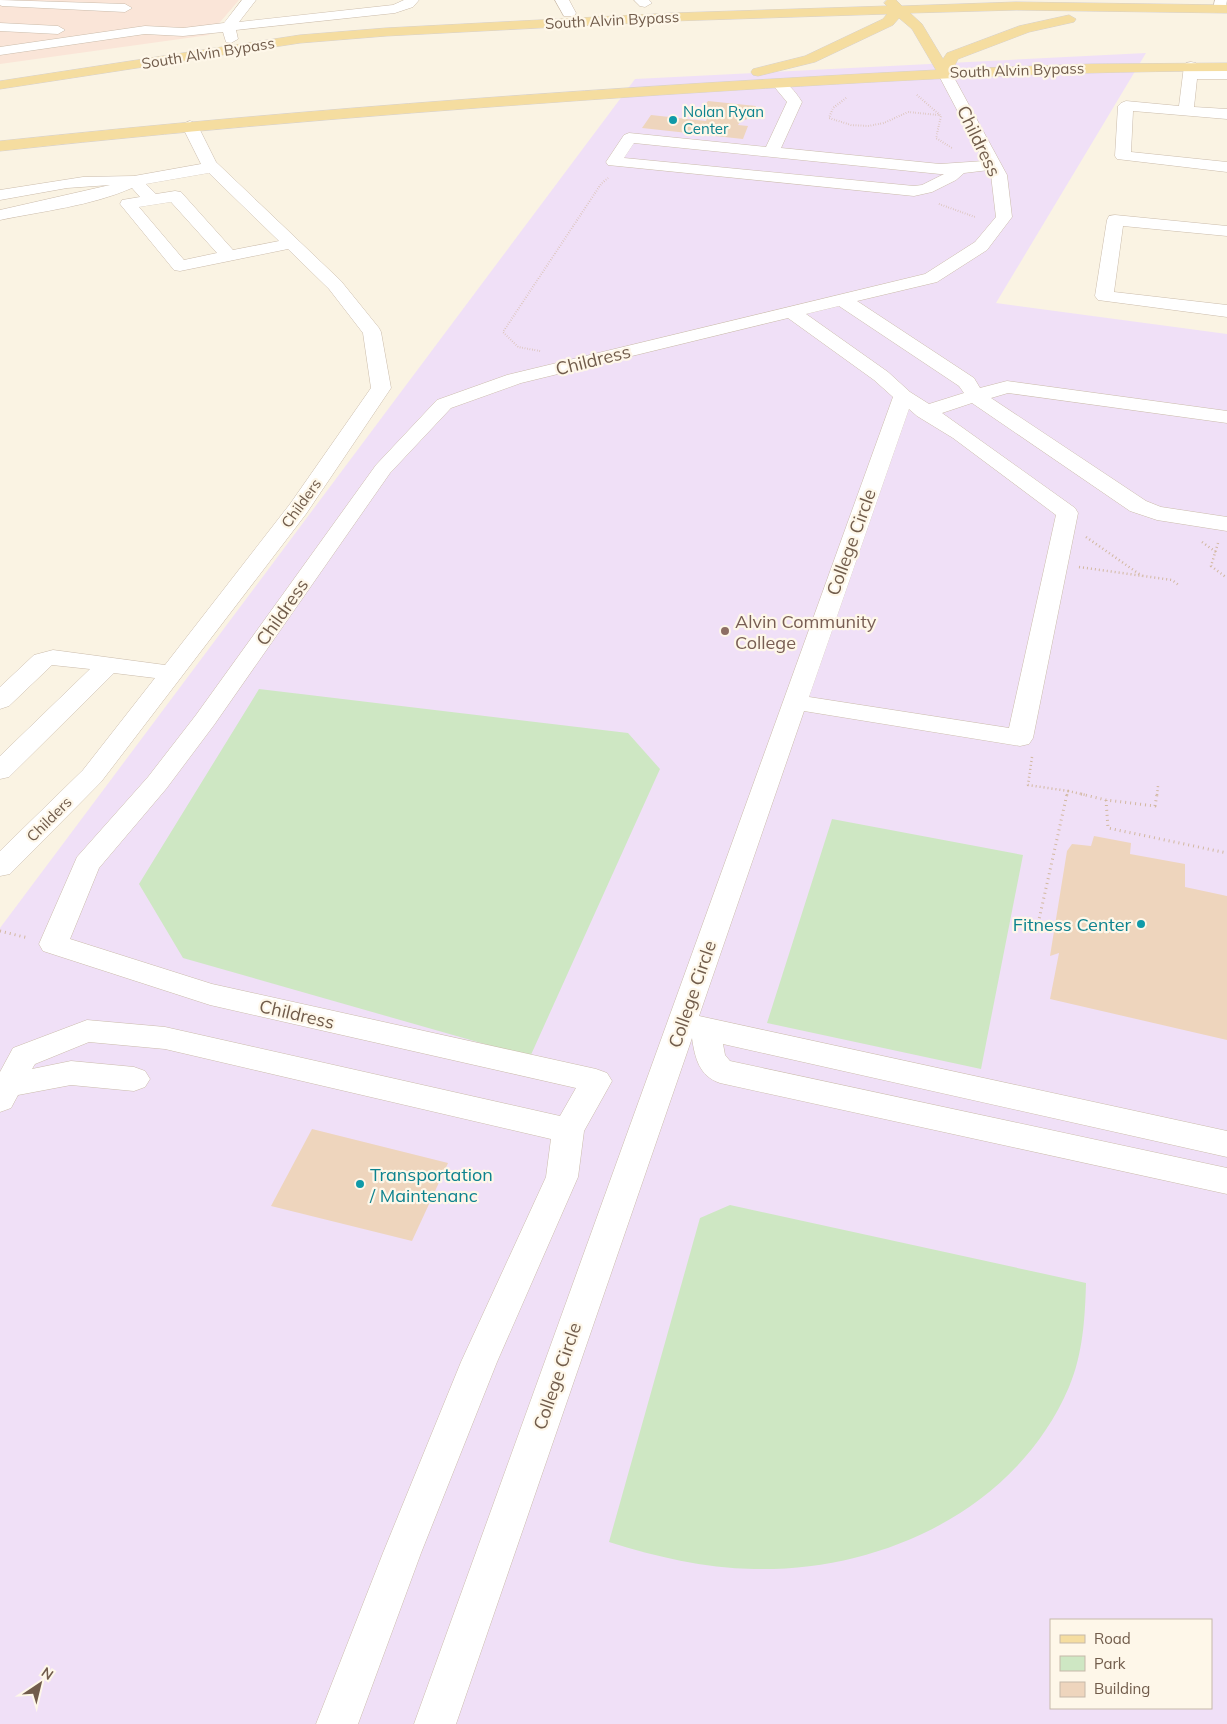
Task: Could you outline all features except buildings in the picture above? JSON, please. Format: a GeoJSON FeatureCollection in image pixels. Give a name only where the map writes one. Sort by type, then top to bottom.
{"type":"FeatureCollection","features":[{"type":"Feature","properties":{"kind":"main road"},"geometry":{"type":"LineString","coordinates":[[887,0],[917,27],[944,72]]}},
{"type":"Feature","properties":{"kind":"main road"},"geometry":{"type":"LineString","coordinates":[[386,32],[569,13],[647,2]]}},
{"type":"Feature","properties":{"kind":"main road","name":"South Alvin Bypass"},"geometry":{"type":"LineString","coordinates":[[0,85],[233,48],[300,39],[386,32],[673,17],[1016,6],[1223,6]]}},
{"type":"Feature","properties":{"kind":"main road"},"geometry":{"type":"LineString","coordinates":[[944,72],[952,56],[1030,26],[1059,20],[1158,7]]}},
{"type":"Feature","properties":{"kind":"main road"},"geometry":{"type":"LineString","coordinates":[[647,92],[764,71],[810,59],[888,22],[898,10]]}},
{"type":"Feature","properties":{"kind":"main road","name":"South Alvin Bypass"},"geometry":{"type":"LineString","coordinates":[[0,146],[190,126],[396,109],[944,72],[1102,67],[1191,71],[1227,67]]}},
{"type":"Feature","properties":{"kind":"street"},"geometry":{"type":"LineString","coordinates":[[233,48],[229,27],[238,12],[249,0]]}},
{"type":"Feature","properties":{"kind":"street"},"geometry":{"type":"LineString","coordinates":[[0,27],[104,34],[123,34],[145,30],[183,32],[395,9],[408,4],[412,0]]}},
{"type":"Feature","properties":{"kind":"street"},"geometry":{"type":"LineString","coordinates":[[562,0],[569,13]]}},
{"type":"Feature","properties":{"kind":"street"},"geometry":{"type":"LineString","coordinates":[[2,5],[129,4]]}},
{"type":"Feature","properties":{"kind":"street"},"geometry":{"type":"LineString","coordinates":[[0,51],[104,34],[113,19],[123,13],[129,4]]}},
{"type":"Feature","properties":{"kind":"street"},"geometry":{"type":"LineString","coordinates":[[2,5],[113,19]]}},
{"type":"Feature","properties":{"kind":"street"},"geometry":{"type":"LineString","coordinates":[[0,40],[57,43]]}},
{"type":"Feature","properties":{"kind":"street"},"geometry":{"type":"LineString","coordinates":[[1186,111],[1191,71],[1227,75]]}},
{"type":"Feature","properties":{"kind":"street","name":"Childress"},"geometry":{"type":"LineString","coordinates":[[568,1130],[596,1082],[210,994],[53,944],[87,864],[157,783],[206,720],[384,468],[444,404],[514,379],[931,278],[982,246],[1004,217],[999,175],[944,72]]}},
{"type":"Feature","properties":{"kind":"street"},"geometry":{"type":"LineString","coordinates":[[772,152],[795,102],[779,84]]}},
{"type":"Feature","properties":{"kind":"street"},"geometry":{"type":"LineString","coordinates":[[1227,114],[1126,106],[1123,156],[1227,167]]}},
{"type":"Feature","properties":{"kind":"street","name":"Childers"},"geometry":{"type":"LineString","coordinates":[[0,867],[92,776],[298,509],[381,388],[372,332],[335,285],[209,164],[190,126]]}},
{"type":"Feature","properties":{"kind":"street"},"geometry":{"type":"LineString","coordinates":[[959,169],[926,189],[914,191],[614,162],[629,138],[940,169],[994,165]]}},
{"type":"Feature","properties":{"kind":"street"},"geometry":{"type":"LineString","coordinates":[[0,214],[69,202],[113,190],[134,181],[213,167]]}},
{"type":"Feature","properties":{"kind":"street"},"geometry":{"type":"LineString","coordinates":[[0,195],[56,184],[102,179],[134,181],[152,200]]}},
{"type":"Feature","properties":{"kind":"street"},"geometry":{"type":"LineString","coordinates":[[229,256],[174,196],[128,204],[180,266],[229,256],[292,243]]}},
{"type":"Feature","properties":{"kind":"street"},"geometry":{"type":"LineString","coordinates":[[1227,231],[1115,220],[1104,296],[1227,311]]}},
{"type":"Feature","properties":{"kind":"street"},"geometry":{"type":"LineString","coordinates":[[842,300],[967,382],[975,396],[1138,506],[1157,514],[1223,531]]}},
{"type":"Feature","properties":{"kind":"street"},"geometry":{"type":"LineString","coordinates":[[792,312],[881,376],[913,404],[960,434],[1067,513],[1020,738],[794,702]]}},
{"type":"Feature","properties":{"kind":"street"},"geometry":{"type":"LineString","coordinates":[[913,404],[975,396],[1007,387],[1227,417]]}},
{"type":"Feature","properties":{"kind":"street","name":"College Circle"},"geometry":{"type":"LineString","coordinates":[[435,1724],[694,1026],[794,702],[913,404]]}},
{"type":"Feature","properties":{"kind":"street"},"geometry":{"type":"LineString","coordinates":[[0,701],[43,660],[53,658],[171,673]]}},
{"type":"Feature","properties":{"kind":"street"},"geometry":{"type":"LineString","coordinates":[[0,771],[108,665]]}},
{"type":"Feature","properties":{"kind":"street"},"geometry":{"type":"LineString","coordinates":[[694,1026],[1227,1144]]}},
{"type":"Feature","properties":{"kind":"street"},"geometry":{"type":"LineString","coordinates":[[694,1026],[710,1057],[720,1071],[1227,1181]]}},
{"type":"Feature","properties":{"kind":"street"},"geometry":{"type":"LineString","coordinates":[[2,1092],[24,1056],[87,1031],[164,1038],[534,1124],[568,1130],[562,1177],[479,1362],[338,1724]]}},
{"type":"Feature","properties":{"kind":"street"},"geometry":{"type":"LineString","coordinates":[[2,1092],[71,1073],[134,1079]]}},
{"type":"Feature","properties":{"kind":"path"},"geometry":{"type":"LineString","coordinates":[[912,91],[941,116],[936,138],[956,149]]}},
{"type":"Feature","properties":{"kind":"path"},"geometry":{"type":"LineString","coordinates":[[850,95],[833,108],[830,118],[840,124],[876,124],[890,120],[901,113],[913,111],[939,115]]}},
{"type":"Feature","properties":{"kind":"path"},"geometry":{"type":"LineString","coordinates":[[549,350],[539,351],[520,348],[510,343],[503,332],[601,184]]}},
{"type":"Feature","properties":{"kind":"path"},"geometry":{"type":"LineString","coordinates":[[1223,531],[1211,566],[1227,578]]}},
{"type":"Feature","properties":{"kind":"path"},"geometry":{"type":"LineString","coordinates":[[1083,534],[1143,577]]}},
{"type":"Feature","properties":{"kind":"path"},"geometry":{"type":"LineString","coordinates":[[1078,567],[1172,580],[1180,586]]}},
{"type":"Feature","properties":{"kind":"path"},"geometry":{"type":"LineString","coordinates":[[1033,752],[1028,785],[1068,791],[1106,800],[1156,806],[1158,786]]}},
{"type":"Feature","properties":{"kind":"path"},"geometry":{"type":"LineString","coordinates":[[1014,924],[1038,924],[1068,791]]}},
{"type":"Feature","properties":{"kind":"path"},"geometry":{"type":"LineString","coordinates":[[1106,800],[1108,828],[1227,853]]}},
{"type":"Feature","properties":{"kind":"path"},"geometry":{"type":"LineString","coordinates":[[0,932],[28,938]]}},
{"type":"Feature","properties":{"kind":"shaded area"},"geometry":{"type":"Polygon","coordinates":[[[0,0],[239,0],[209,35],[0,64],[0,0]]]}},
{"type":"Feature","properties":{"kind":"shaded area","name":"Alvin Community College"},"geometry":{"type":"Polygon","coordinates":[[[1146,53],[996,303],[1227,334],[1227,1724],[0,1724],[0,928],[635,79],[1146,53]]]}},
{"type":"Feature","properties":{"kind":"green space"},"geometry":{"type":"Polygon","coordinates":[[[259,689],[628,733],[660,769],[530,1057],[183,958],[139,884],[259,689]]]}},
{"type":"Feature","properties":{"kind":"green space"},"geometry":{"type":"Polygon","coordinates":[[[832,819],[1023,855],[981,1069],[767,1023],[832,819]]]}},
{"type":"Feature","properties":{"kind":"green space"},"geometry":{"type":"Polygon","coordinates":[[[730,1205],[1086,1283],[1084,1323],[1074,1374],[1046,1430],[1016,1467],[980,1499],[940,1525],[896,1545],[850,1559],[802,1567],[735,1568],[680,1561],[609,1542],[700,1218],[730,1205]]]}},
{"type":"Feature","properties":{"kind":"place","name":"Nolan Ryan Center"},"geometry":{"type":"Point","coordinates":[673,120]}},
{"type":"Feature","properties":{"kind":"place","name":"Alvin Community College"},"geometry":{"type":"Point","coordinates":[725,631]}},
{"type":"Feature","properties":{"kind":"place","name":"Fitness Center"},"geometry":{"type":"Point","coordinates":[1141,924]}},
{"type":"Feature","properties":{"kind":"place","name":"Transportation / Maintenanc"},"geometry":{"type":"Point","coordinates":[360,1184]}}]}
